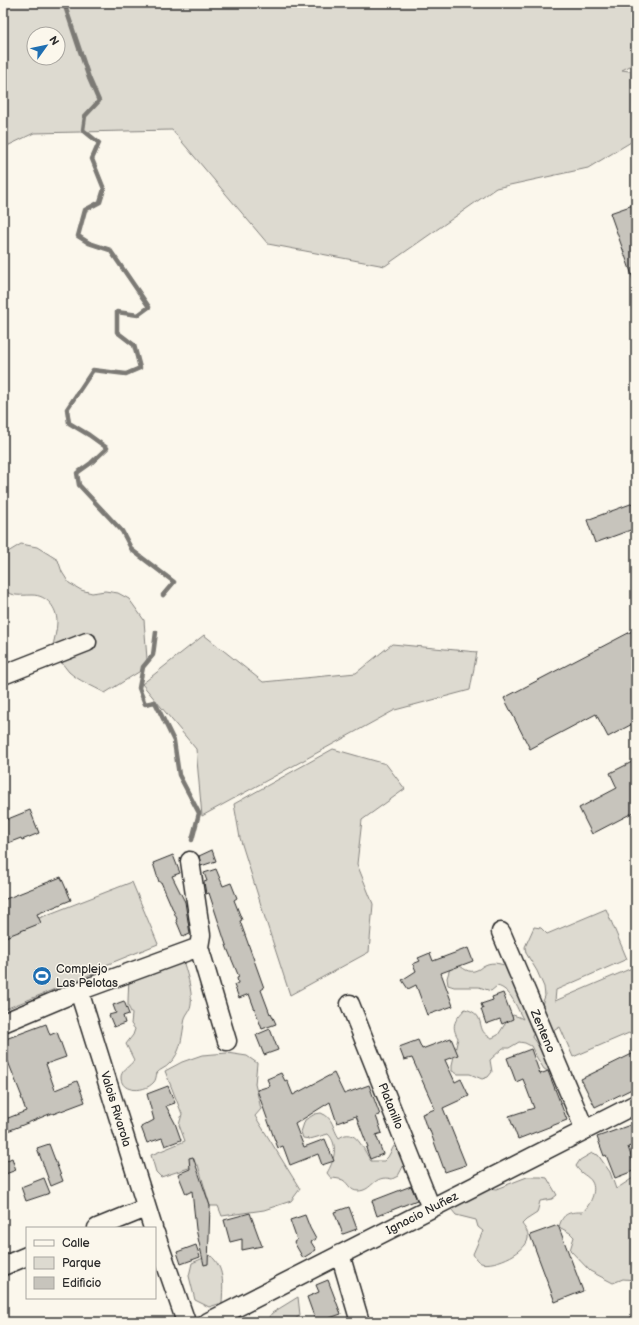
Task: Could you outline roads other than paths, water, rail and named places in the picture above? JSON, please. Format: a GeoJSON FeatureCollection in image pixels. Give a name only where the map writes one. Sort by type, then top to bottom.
{"type":"FeatureCollection","features":[{"type":"Feature","properties":{"kind":"street"},"geometry":{"type":"LineString","coordinates":[[3,675],[87,642]]}},
{"type":"Feature","properties":{"kind":"street"},"geometry":{"type":"LineString","coordinates":[[190,861],[201,935],[199,946],[227,1041]]}},
{"type":"Feature","properties":{"kind":"street","name":"Zenteno"},"geometry":{"type":"LineString","coordinates":[[501,932],[585,1130]]}},
{"type":"Feature","properties":{"kind":"street"},"geometry":{"type":"LineString","coordinates":[[3,1023],[79,991],[199,946]]}},
{"type":"Feature","properties":{"kind":"street","name":"Valois Rivarola"},"geometry":{"type":"LineString","coordinates":[[79,991],[153,1227]]}},
{"type":"Feature","properties":{"kind":"street","name":"Platanillo"},"geometry":{"type":"LineString","coordinates":[[350,1004],[432,1208]]}},
{"type":"Feature","properties":{"kind":"street","name":"Ignacio Nuñez"},"geometry":{"type":"LineString","coordinates":[[208,1322],[636,1104]]}},
{"type":"Feature","properties":{"kind":"street"},"geometry":{"type":"LineString","coordinates":[[99,1227],[146,1208]]}},
{"type":"Feature","properties":{"kind":"street"},"geometry":{"type":"LineString","coordinates":[[156,1236],[186,1322]]}},
{"type":"Feature","properties":{"kind":"street"},"geometry":{"type":"LineString","coordinates":[[340,1254],[360,1322]]}},
{"type":"Feature","properties":{"kind":"street"},"geometry":{"type":"LineString","coordinates":[[3,1266],[26,1256]]}},
{"type":"Feature","properties":{"kind":"waterway"},"geometry":{"type":"LineString","coordinates":[[64,3],[89,78],[99,101],[85,116],[83,130],[99,143],[92,159],[104,189],[100,202],[85,210],[78,236],[89,243],[110,250],[149,307],[138,315],[117,312],[117,332],[134,345],[140,368],[126,374],[93,370],[67,409],[69,423],[107,448],[91,463],[77,473],[79,485],[122,531],[132,550],[174,582],[163,595]]}},
{"type":"Feature","properties":{"kind":"waterway"},"geometry":{"type":"LineString","coordinates":[[156,632],[153,655],[143,667],[139,688],[145,704],[155,702],[174,741],[179,775],[199,813],[192,840]]}},
{"type":"Feature","properties":{"kind":"place","name":"Complejo Las Pelotas"},"geometry":{"type":"Point","coordinates":[42,976]}}]}
